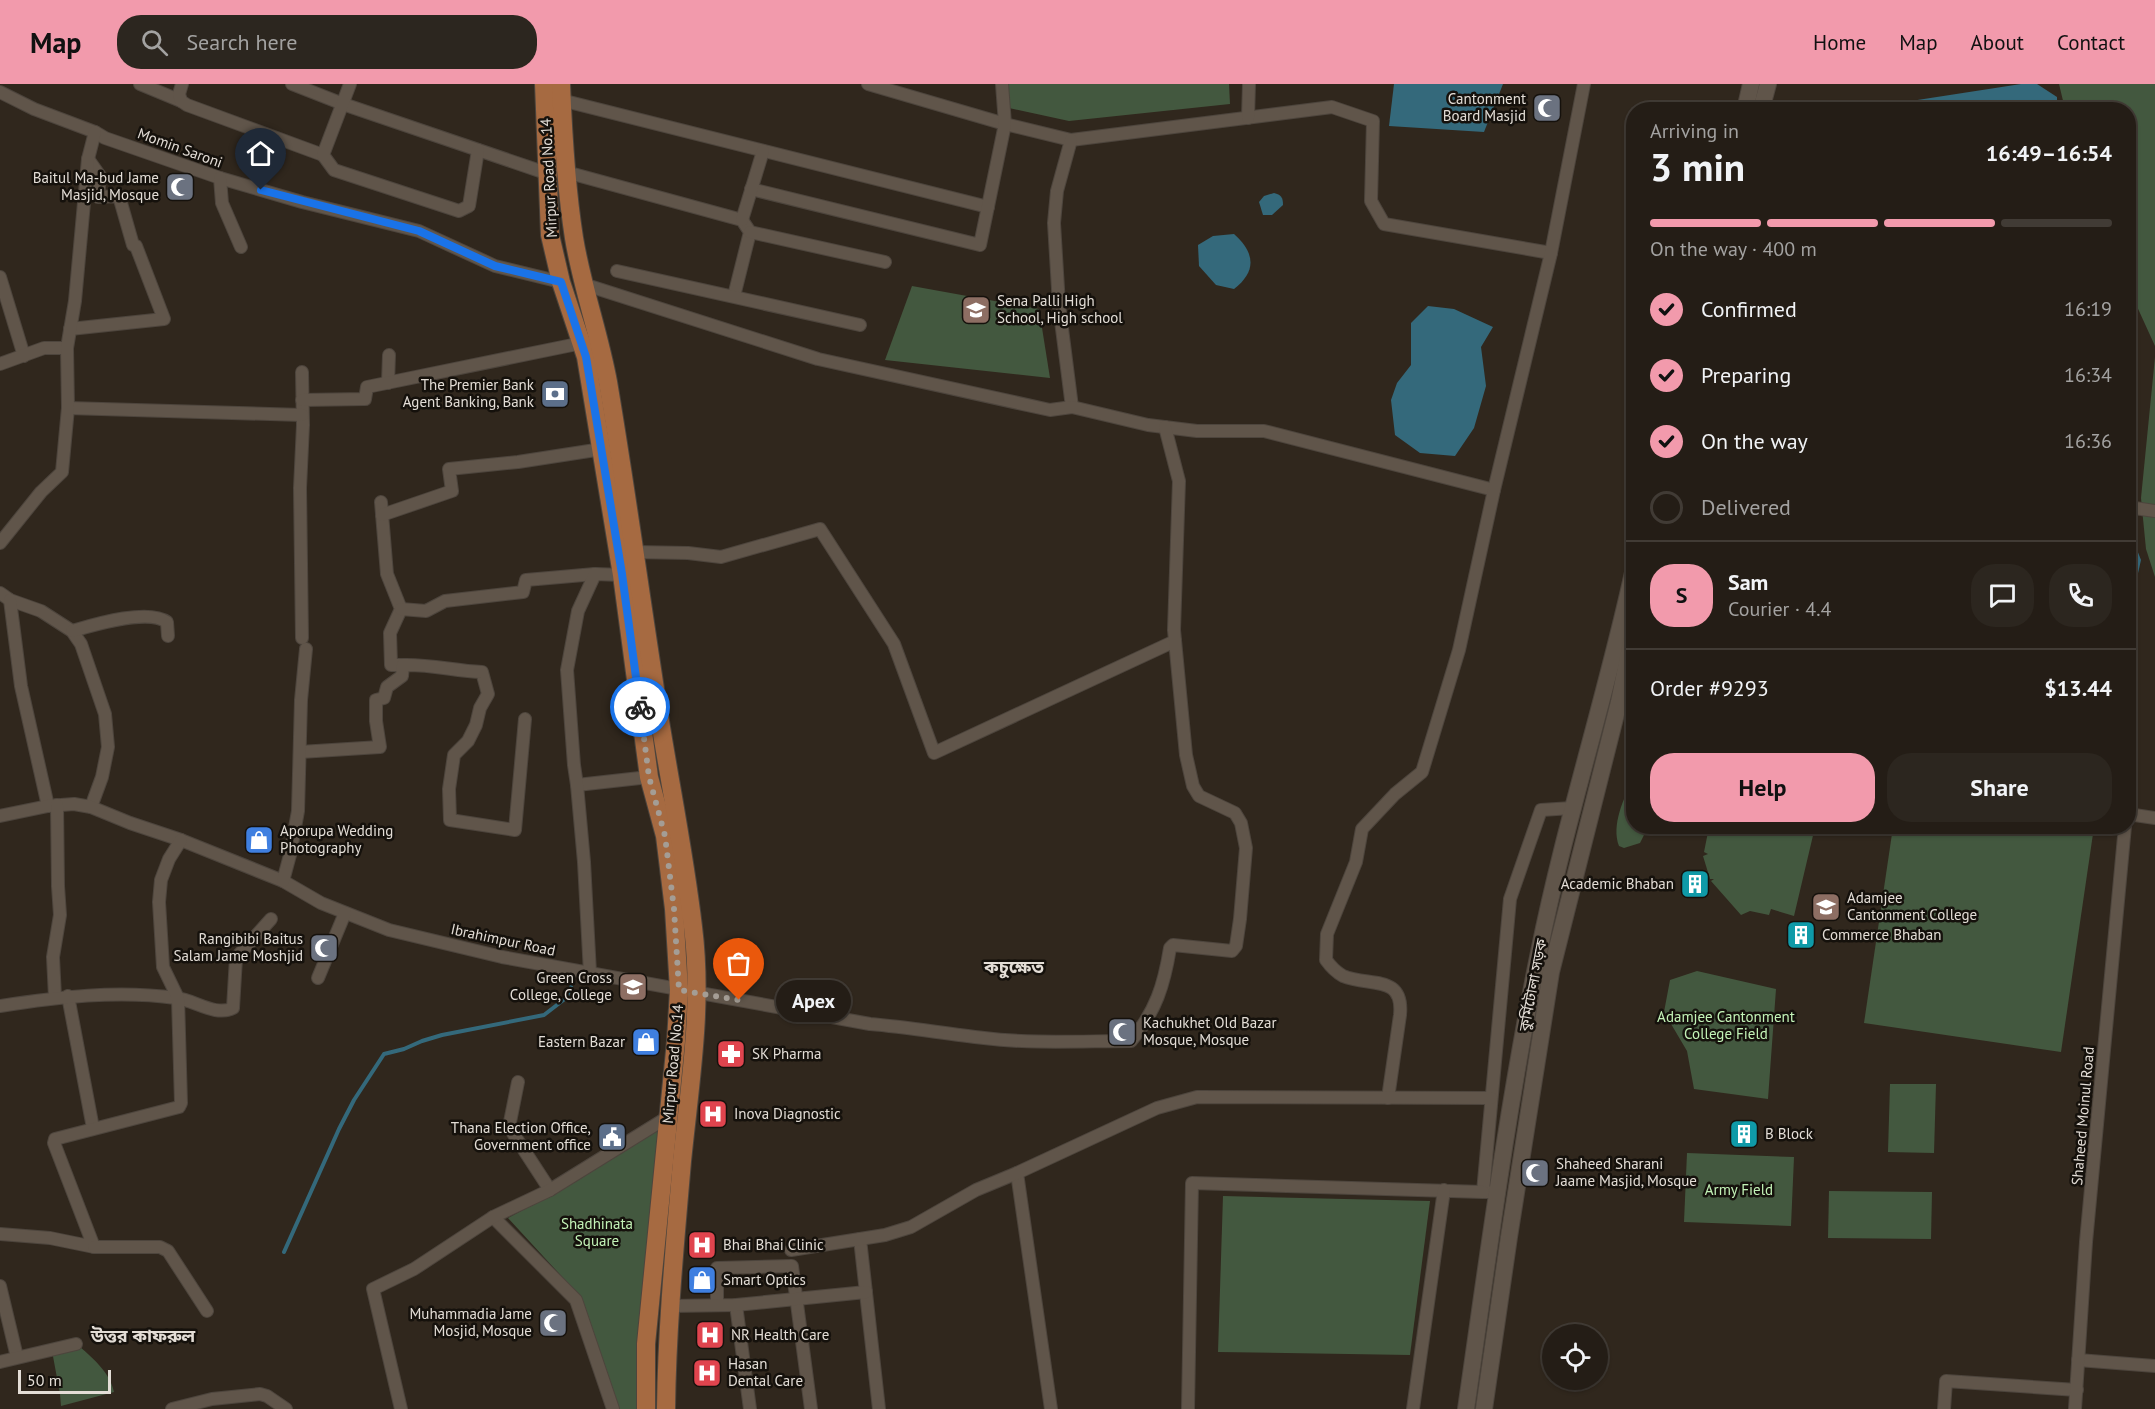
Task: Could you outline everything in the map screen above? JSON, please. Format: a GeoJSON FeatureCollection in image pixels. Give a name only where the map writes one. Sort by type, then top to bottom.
{"type":"FeatureCollection","features":[{"type":"Feature","properties":{"kind":"main road","name":"Mirpur Road No.14"},"geometry":{"type":"LineString","coordinates":[[544,84],[550,235],[561,282],[586,357],[622,574],[649,777],[665,836],[674,909],[679,990],[646,1344],[646,1409]]}},
{"type":"Feature","properties":{"kind":"main road"},"geometry":{"type":"LineString","coordinates":[[1747,102],[1751,84]]}},
{"type":"Feature","properties":{"kind":"main road"},"geometry":{"type":"LineString","coordinates":[[1763,102],[1768,84]]}},
{"type":"Feature","properties":{"kind":"main road","name":"Mirpur Road No.14"},"geometry":{"type":"LineString","coordinates":[[561,92],[566,172],[574,237],[603,354],[621,456],[693,927],[698,992],[696,1041],[689,1088],[670,1306],[666,1409]]}},
{"type":"Feature","properties":{"kind":"main road","name":"কুর্মিটোলা সড়ক"},"geometry":{"type":"LineString","coordinates":[[1466,1409],[1490,1192],[1539,951],[1572,808],[1626,644]]}},
{"type":"Feature","properties":{"kind":"main road","name":"কুর্মিটোলা সড়ক"},"geometry":{"type":"LineString","coordinates":[[1484,1409],[1551,972],[1620,702],[1626,657]]}},
{"type":"Feature","properties":{"kind":"street"},"geometry":{"type":"LineString","coordinates":[[140,84],[187,105],[323,155],[334,170],[459,211],[470,206],[478,150]]}},
{"type":"Feature","properties":{"kind":"street"},"geometry":{"type":"LineString","coordinates":[[181,101],[179,94],[182,84]]}},
{"type":"Feature","properties":{"kind":"street"},"geometry":{"type":"LineString","coordinates":[[292,84],[343,104],[546,173]]}},
{"type":"Feature","properties":{"kind":"street"},"geometry":{"type":"LineString","coordinates":[[323,155],[350,84]]}},
{"type":"Feature","properties":{"kind":"street"},"geometry":{"type":"LineString","coordinates":[[868,84],[1005,124],[1071,140],[1332,108],[1373,122],[1371,201],[1384,224],[1551,253]]}},
{"type":"Feature","properties":{"kind":"street"},"geometry":{"type":"LineString","coordinates":[[752,189],[980,245],[1005,124],[1002,84]]}},
{"type":"Feature","properties":{"kind":"street"},"geometry":{"type":"LineString","coordinates":[[1248,118],[1249,84]]}},
{"type":"Feature","properties":{"kind":"street"},"geometry":{"type":"LineString","coordinates":[[1388,1098],[1400,1015],[1399,994],[1393,988],[1344,976],[1335,971],[1326,960],[1328,934],[1356,862],[1362,829],[1395,794],[1422,772],[1459,650],[1494,490],[1551,253],[1584,84]]}},
{"type":"Feature","properties":{"kind":"street","name":"Momin Saroni"},"geometry":{"type":"LineString","coordinates":[[0,92],[105,138],[219,178],[302,202],[419,231],[495,266],[561,282]]}},
{"type":"Feature","properties":{"kind":"street"},"geometry":{"type":"LineString","coordinates":[[561,92],[763,151],[988,207]]}},
{"type":"Feature","properties":{"kind":"street"},"geometry":{"type":"LineString","coordinates":[[0,543],[41,492],[62,472],[68,408],[67,348],[77,280],[88,159],[95,132]]}},
{"type":"Feature","properties":{"kind":"street"},"geometry":{"type":"LineString","coordinates":[[1071,140],[1057,191],[1054,223],[1059,305],[1072,407]]}},
{"type":"Feature","properties":{"kind":"street"},"geometry":{"type":"LineString","coordinates":[[742,220],[763,151]]}},
{"type":"Feature","properties":{"kind":"street"},"geometry":{"type":"LineString","coordinates":[[70,329],[164,319],[143,262],[136,246],[133,245],[119,196],[98,196],[100,176],[88,159]]}},
{"type":"Feature","properties":{"kind":"street"},"geometry":{"type":"LineString","coordinates":[[566,172],[742,220],[750,232],[885,262]]}},
{"type":"Feature","properties":{"kind":"street"},"geometry":{"type":"LineString","coordinates":[[219,178],[222,203],[241,248]]}},
{"type":"Feature","properties":{"kind":"street"},"geometry":{"type":"LineString","coordinates":[[734,296],[750,232]]}},
{"type":"Feature","properties":{"kind":"street"},"geometry":{"type":"LineString","coordinates":[[617,270],[860,325]]}},
{"type":"Feature","properties":{"kind":"street"},"geometry":{"type":"LineString","coordinates":[[0,277],[24,356]]}},
{"type":"Feature","properties":{"kind":"street"},"geometry":{"type":"LineString","coordinates":[[584,284],[818,358],[1050,410],[1072,407],[1165,427],[1197,431],[1264,431],[1494,490]]}},
{"type":"Feature","properties":{"kind":"street"},"geometry":{"type":"LineString","coordinates":[[302,400],[365,399],[368,387],[582,344]]}},
{"type":"Feature","properties":{"kind":"street"},"geometry":{"type":"LineString","coordinates":[[0,364],[44,348],[67,348]]}},
{"type":"Feature","properties":{"kind":"street"},"geometry":{"type":"LineString","coordinates":[[388,383],[389,355]]}},
{"type":"Feature","properties":{"kind":"street"},"geometry":{"type":"LineString","coordinates":[[283,881],[297,825],[300,752],[304,644],[300,488],[302,372]]}},
{"type":"Feature","properties":{"kind":"street"},"geometry":{"type":"LineString","coordinates":[[68,408],[302,415]]}},
{"type":"Feature","properties":{"kind":"street"},"geometry":{"type":"LineString","coordinates":[[634,552],[688,553],[721,557],[820,529],[894,644],[934,753],[1175,641],[1179,481],[1165,427]]}},
{"type":"Feature","properties":{"kind":"street"},"geometry":{"type":"LineString","coordinates":[[382,515],[452,491],[449,469],[518,462],[602,449]]}},
{"type":"Feature","properties":{"kind":"street"},"geometry":{"type":"LineString","coordinates":[[381,502],[387,574],[401,609],[390,633],[391,665],[434,665],[457,671],[482,672],[488,694],[480,708],[477,724],[468,741],[454,755],[449,789],[450,820],[515,830],[525,719]]}},
{"type":"Feature","properties":{"kind":"street"},"geometry":{"type":"LineString","coordinates":[[2136,508],[2155,511]]}},
{"type":"Feature","properties":{"kind":"street"},"geometry":{"type":"LineString","coordinates":[[590,973],[586,896],[567,670],[578,611],[595,574]]}},
{"type":"Feature","properties":{"kind":"street"},"geometry":{"type":"LineString","coordinates":[[401,609],[426,611],[445,601],[523,592],[526,580],[622,574]]}},
{"type":"Feature","properties":{"kind":"street"},"geometry":{"type":"LineString","coordinates":[[5,597],[41,611],[72,631],[81,644],[105,714],[108,747],[102,777],[91,807]]}},
{"type":"Feature","properties":{"kind":"street"},"geometry":{"type":"LineString","coordinates":[[5,597],[21,686],[52,805],[60,915],[53,957],[93,1128]]}},
{"type":"Feature","properties":{"kind":"street"},"geometry":{"type":"LineString","coordinates":[[72,631],[107,622],[152,616],[162,618],[167,622],[168,636]]}},
{"type":"Feature","properties":{"kind":"street","name":"Ibrahimpur Road"},"geometry":{"type":"LineString","coordinates":[[0,816],[52,805],[74,804],[91,807],[130,824],[181,840],[283,881],[321,903],[381,927],[502,957],[870,1024],[1022,1041],[1131,1041],[1145,1024],[1164,982],[1170,948],[1173,945],[1232,951],[1236,945],[1240,919],[1245,848],[1241,823],[1235,813],[1199,796],[1193,786],[1186,755],[1175,641]]}},
{"type":"Feature","properties":{"kind":"street"},"geometry":{"type":"LineString","coordinates":[[300,752],[380,747],[376,700],[384,698],[387,687],[402,676],[403,665]]}},
{"type":"Feature","properties":{"kind":"street"},"geometry":{"type":"LineString","coordinates":[[577,784],[649,777]]}},
{"type":"Feature","properties":{"kind":"street"},"geometry":{"type":"LineString","coordinates":[[1188,1409],[1192,1183],[1490,1192],[1491,1098],[1510,899],[1541,810],[1572,808]]}},
{"type":"Feature","properties":{"kind":"street"},"geometry":{"type":"LineString","coordinates":[[2136,815],[2155,818]]}},
{"type":"Feature","properties":{"kind":"street","name":"Shaheed Moinul Road"},"geometry":{"type":"LineString","coordinates":[[2075,1409],[2086,1242],[2124,834]]}},
{"type":"Feature","properties":{"kind":"street"},"geometry":{"type":"LineString","coordinates":[[94,1247],[54,1141],[56,1137],[179,1107],[181,1103],[178,998],[163,967],[159,902],[160,880],[181,840]]}},
{"type":"Feature","properties":{"kind":"street"},"geometry":{"type":"LineString","coordinates":[[318,978],[345,913]]}},
{"type":"Feature","properties":{"kind":"street"},"geometry":{"type":"LineString","coordinates":[[0,1006],[61,997],[102,994],[178,998],[225,1012],[233,1008],[236,958],[272,918]]}},
{"type":"Feature","properties":{"kind":"street"},"geometry":{"type":"LineString","coordinates":[[518,1082],[510,1127],[550,1190]]}},
{"type":"Feature","properties":{"kind":"street"},"geometry":{"type":"LineString","coordinates":[[791,1250],[885,1235],[911,1227],[976,1190],[1156,1108],[1197,1097],[1491,1098]]}},
{"type":"Feature","properties":{"kind":"street"},"geometry":{"type":"LineString","coordinates":[[401,1409],[373,1289],[414,1269],[493,1217],[550,1190],[668,1117]]}},
{"type":"Feature","properties":{"kind":"street"},"geometry":{"type":"LineString","coordinates":[[1017,1173],[1051,1409]]}},
{"type":"Feature","properties":{"kind":"street"},"geometry":{"type":"LineString","coordinates":[[1413,1409],[1443,1190]]}},
{"type":"Feature","properties":{"kind":"street"},"geometry":{"type":"LineString","coordinates":[[493,1217],[576,1300],[614,1409]]}},
{"type":"Feature","properties":{"kind":"street"},"geometry":{"type":"LineString","coordinates":[[0,1234],[50,1238],[94,1247],[160,1247],[168,1251],[207,1311]]}},
{"type":"Feature","properties":{"kind":"street"},"geometry":{"type":"LineString","coordinates":[[860,1239],[879,1409]]}},
{"type":"Feature","properties":{"kind":"street"},"geometry":{"type":"LineString","coordinates":[[717,1305],[717,1268],[792,1266],[812,1409]]}},
{"type":"Feature","properties":{"kind":"street"},"geometry":{"type":"LineString","coordinates":[[0,1286],[17,1357]]}},
{"type":"Feature","properties":{"kind":"street"},"geometry":{"type":"LineString","coordinates":[[670,1306],[736,1305],[866,1292]]}},
{"type":"Feature","properties":{"kind":"street"},"geometry":{"type":"LineString","coordinates":[[736,1305],[750,1409]]}},
{"type":"Feature","properties":{"kind":"street"},"geometry":{"type":"LineString","coordinates":[[0,1362],[76,1344]]}},
{"type":"Feature","properties":{"kind":"street"},"geometry":{"type":"LineString","coordinates":[[2078,1360],[2155,1366]]}},
{"type":"Feature","properties":{"kind":"street"},"geometry":{"type":"LineString","coordinates":[[1944,1409],[1946,1381],[2077,1390]]}},
{"type":"Feature","properties":{"kind":"street"},"geometry":{"type":"LineString","coordinates":[[172,1409],[212,1399],[260,1394],[286,1409]]}},
{"type":"Feature","properties":{"kind":"green space"},"geometry":{"type":"Polygon","coordinates":[[[1008,84],[1229,84],[1230,104],[1069,121],[1009,108],[1008,84]]]}},
{"type":"Feature","properties":{"kind":"green space"},"geometry":{"type":"Polygon","coordinates":[[[2059,84],[2155,84],[2155,346],[2136,304],[2136,102],[2063,102],[2059,84]]]}},
{"type":"Feature","properties":{"kind":"green space"},"geometry":{"type":"Polygon","coordinates":[[[912,286],[1039,309],[1050,378],[885,360],[912,286]]]}},
{"type":"Feature","properties":{"kind":"green space"},"geometry":{"type":"Polygon","coordinates":[[[2155,357],[2155,577],[2146,549],[2141,498],[2155,357]]]}},
{"type":"Feature","properties":{"kind":"green space"},"geometry":{"type":"Polygon","coordinates":[[[1626,796],[1626,834],[1644,834],[1640,843],[1624,848],[1619,846],[1617,838],[1618,821],[1626,796]]]}},
{"type":"Feature","properties":{"kind":"green space"},"geometry":{"type":"Polygon","coordinates":[[[1708,834],[1813,834],[1794,916],[1771,909],[1769,915],[1750,911],[1741,915],[1711,881],[1714,879],[1710,879],[1703,856],[1708,854],[1704,852],[1708,834]]]}},
{"type":"Feature","properties":{"kind":"green space"},"geometry":{"type":"Polygon","coordinates":[[[1892,834],[2093,834],[2061,1052],[1864,1023],[1892,834]]]}},
{"type":"Feature","properties":{"kind":"green space","name":"Adamjee Cantonment College Field"},"geometry":{"type":"Polygon","coordinates":[[[1697,971],[1776,989],[1768,1099],[1694,1089],[1687,1051],[1664,1012],[1670,980],[1697,971]]]}},
{"type":"Feature","properties":{"kind":"green space"},"geometry":{"type":"Polygon","coordinates":[[[1890,1084],[1936,1084],[1934,1153],[1888,1152],[1890,1084]]]}},
{"type":"Feature","properties":{"kind":"green space","name":"Shadhinata Square"},"geometry":{"type":"Polygon","coordinates":[[[663,1124],[637,1409],[618,1409],[577,1293],[508,1218],[577,1181],[663,1124]]]}},
{"type":"Feature","properties":{"kind":"green space","name":"Army Field"},"geometry":{"type":"Polygon","coordinates":[[[1687,1153],[1794,1157],[1791,1226],[1684,1222],[1687,1153]]]}},
{"type":"Feature","properties":{"kind":"green space"},"geometry":{"type":"Polygon","coordinates":[[[1829,1191],[1932,1192],[1931,1239],[1828,1238],[1829,1191]]]}},
{"type":"Feature","properties":{"kind":"green space"},"geometry":{"type":"Polygon","coordinates":[[[1223,1196],[1430,1201],[1410,1355],[1218,1352],[1223,1196]]]}},
{"type":"Feature","properties":{"kind":"green space"},"geometry":{"type":"Polygon","coordinates":[[[80,1347],[105,1373],[114,1392],[61,1406],[52,1351],[80,1347]]]}},
{"type":"Feature","properties":{"kind":"water"},"geometry":{"type":"Polygon","coordinates":[[[1394,84],[1503,84],[1484,132],[1389,126],[1394,84]]]}},
{"type":"Feature","properties":{"kind":"water"},"geometry":{"type":"Polygon","coordinates":[[[2021,84],[2037,84],[2057,97],[2057,102],[1904,102],[2021,84]]]}},
{"type":"Feature","properties":{"kind":"water"},"geometry":{"type":"Polygon","coordinates":[[[1274,193],[1281,197],[1283,205],[1272,215],[1263,215],[1259,202],[1264,196],[1274,193]]]}},
{"type":"Feature","properties":{"kind":"water"},"geometry":{"type":"Polygon","coordinates":[[[1234,234],[1246,248],[1250,269],[1234,289],[1216,285],[1199,266],[1198,245],[1213,236],[1234,234]]]}},
{"type":"Feature","properties":{"kind":"water"},"geometry":{"type":"Polygon","coordinates":[[[1428,306],[1454,309],[1493,327],[1481,347],[1486,386],[1474,428],[1455,456],[1420,453],[1395,435],[1391,400],[1397,383],[1411,365],[1411,323],[1428,306]]]}},
{"type":"Feature","properties":{"kind":"water"},"geometry":{"type":"Polygon","coordinates":[[[2136,547],[2141,560],[2136,582],[2136,547]]]}},
{"type":"Feature","properties":{"kind":"waterway"},"geometry":{"type":"LineString","coordinates":[[284,1252],[339,1129],[354,1100],[384,1054],[442,1035],[544,1015],[566,998],[571,987]]}},
{"type":"Feature","properties":{"kind":"way so far"},"geometry":{"type":"LineString","coordinates":[[640,707],[649,777],[665,836],[674,909],[679,990],[739,1000]]}},
{"type":"Feature","properties":{"kind":"place","name":"Cantonment Board Masjid"},"geometry":{"type":"Point","coordinates":[1547,108]}},
{"type":"Feature","properties":{"kind":"place","name":"Baitul Ma-bud Jame Masjid, Mosque"},"geometry":{"type":"Point","coordinates":[180,187]}},
{"type":"Feature","properties":{"kind":"place","name":"Sena Palli High School, High school"},"geometry":{"type":"Point","coordinates":[976,310]}},
{"type":"Feature","properties":{"kind":"place","name":"The Premier Bank Agent Banking, Bank"},"geometry":{"type":"Point","coordinates":[555,394]}},
{"type":"Feature","properties":{"kind":"place","name":"Aporupa Wedding Photography"},"geometry":{"type":"Point","coordinates":[259,840]}},
{"type":"Feature","properties":{"kind":"place","name":"Academic Bhaban"},"geometry":{"type":"Point","coordinates":[1695,884]}},
{"type":"Feature","properties":{"kind":"place","name":"Adamjee Cantonment College"},"geometry":{"type":"Point","coordinates":[1826,907]}},
{"type":"Feature","properties":{"kind":"place","name":"Commerce Bhaban"},"geometry":{"type":"Point","coordinates":[1801,935]}},
{"type":"Feature","properties":{"kind":"place","name":"Rangibibi Baitus Salam Jame Moshjid"},"geometry":{"type":"Point","coordinates":[324,948]}},
{"type":"Feature","properties":{"kind":"place","name":"Green Cross College, College"},"geometry":{"type":"Point","coordinates":[633,987]}},
{"type":"Feature","properties":{"kind":"place","name":"Apex"},"geometry":{"type":"Point","coordinates":[739,1000]}},
{"type":"Feature","properties":{"kind":"place","name":"Kachukhet Old Bazar Mosque, Mosque"},"geometry":{"type":"Point","coordinates":[1122,1032]}},
{"type":"Feature","properties":{"kind":"place","name":"Eastern Bazar"},"geometry":{"type":"Point","coordinates":[646,1042]}},
{"type":"Feature","properties":{"kind":"place","name":"SK Pharma"},"geometry":{"type":"Point","coordinates":[731,1054]}},
{"type":"Feature","properties":{"kind":"place","name":"Inova Diagnostic"},"geometry":{"type":"Point","coordinates":[713,1114]}},
{"type":"Feature","properties":{"kind":"place","name":"B Block"},"geometry":{"type":"Point","coordinates":[1744,1134]}},
{"type":"Feature","properties":{"kind":"place","name":"Thana Election Office, Government office"},"geometry":{"type":"Point","coordinates":[612,1137]}},
{"type":"Feature","properties":{"kind":"place","name":"Shaheed Sharani Jaame Masjid, Mosque"},"geometry":{"type":"Point","coordinates":[1535,1173]}},
{"type":"Feature","properties":{"kind":"place","name":"Bhai Bhai Clinic"},"geometry":{"type":"Point","coordinates":[702,1245]}},
{"type":"Feature","properties":{"kind":"place","name":"Smart Optics"},"geometry":{"type":"Point","coordinates":[702,1280]}},
{"type":"Feature","properties":{"kind":"place","name":"Muhammadia Jame Mosjid, Mosque"},"geometry":{"type":"Point","coordinates":[553,1323]}},
{"type":"Feature","properties":{"kind":"place","name":"NR Health Care"},"geometry":{"type":"Point","coordinates":[710,1335]}},
{"type":"Feature","properties":{"kind":"place","name":"Hasan Dental Care"},"geometry":{"type":"Point","coordinates":[707,1373]}},
{"type":"Feature","properties":{"kind":"district","name":"কচুক্ষেত"},"geometry":{"type":"Point","coordinates":[1014,967]}},
{"type":"Feature","properties":{"kind":"district","name":"উত্তর কাফরুল"},"geometry":{"type":"Point","coordinates":[143,1336]}},
{"type":"Feature","properties":{"kind":"route"},"geometry":{"type":"LineString","coordinates":[[261,190],[419,231],[495,266],[561,282],[586,357],[622,574],[640,707]]}}]}
